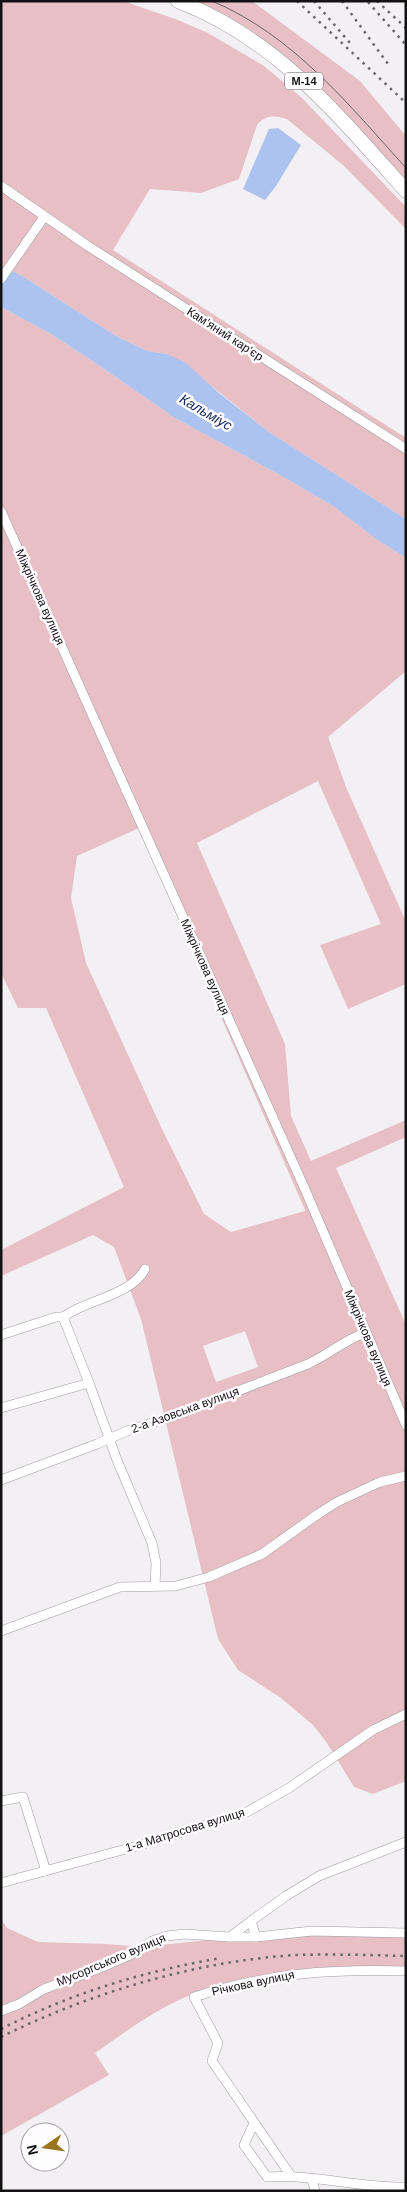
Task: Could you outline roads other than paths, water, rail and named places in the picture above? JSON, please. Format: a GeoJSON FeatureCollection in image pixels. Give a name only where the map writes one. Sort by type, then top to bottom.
{"type":"FeatureCollection","features":[{"type":"Feature","properties":{"kind":"highway","name":"М-14"},"geometry":{"type":"LineString","coordinates":[[178,1],[215,17],[284,62],[311,86],[406,191]]}},
{"type":"Feature","properties":{"kind":"street","name":"Кам'яний кар'єр"},"geometry":{"type":"LineString","coordinates":[[1,186],[44,217],[406,449]]}},
{"type":"Feature","properties":{"kind":"street"},"geometry":{"type":"LineString","coordinates":[[1,280],[44,217]]}},
{"type":"Feature","properties":{"kind":"street","name":"Міжрічкова вулиця"},"geometry":{"type":"LineString","coordinates":[[1,511],[304,1187],[406,1425]]}},
{"type":"Feature","properties":{"kind":"street"},"geometry":{"type":"LineString","coordinates":[[1,1335],[56,1317],[63,1317],[77,1308],[128,1286],[140,1277],[145,1269]]}},
{"type":"Feature","properties":{"kind":"street"},"geometry":{"type":"LineString","coordinates":[[63,1317],[153,1548],[156,1563],[155,1586]]}},
{"type":"Feature","properties":{"kind":"street","name":"2-а Азовська вулиця"},"geometry":{"type":"LineString","coordinates":[[1,1480],[308,1364],[323,1357],[352,1337],[365,1333]]}},
{"type":"Feature","properties":{"kind":"street"},"geometry":{"type":"LineString","coordinates":[[1,1408],[89,1383]]}},
{"type":"Feature","properties":{"kind":"street"},"geometry":{"type":"LineString","coordinates":[[1,1632],[120,1587],[176,1586],[248,1561],[262,1554],[337,1502],[380,1482],[406,1476]]}},
{"type":"Feature","properties":{"kind":"street","name":"1-а Матросова вулиця"},"geometry":{"type":"LineString","coordinates":[[1,1883],[203,1827],[247,1812],[289,1788],[373,1730],[406,1714]]}},
{"type":"Feature","properties":{"kind":"street"},"geometry":{"type":"LineString","coordinates":[[1,1801],[24,1797],[46,1871]]}},
{"type":"Feature","properties":{"kind":"street"},"geometry":{"type":"LineString","coordinates":[[229,1937],[286,1896],[320,1876],[406,1842]]}},
{"type":"Feature","properties":{"kind":"street"},"geometry":{"type":"LineString","coordinates":[[252,1921],[256,1937]]}},
{"type":"Feature","properties":{"kind":"street","name":"Мусоргського вулиця"},"geometry":{"type":"LineString","coordinates":[[1,2011],[19,2004],[44,1989],[137,1952],[158,1938],[186,1934],[256,1937],[312,1931],[406,1933]]}},
{"type":"Feature","properties":{"kind":"street","name":"Річкова вулиця"},"geometry":{"type":"LineString","coordinates":[[290,2176],[212,2061],[218,2043],[194,1997],[226,1986],[307,1972],[406,1971]]}},
{"type":"Feature","properties":{"kind":"street"},"geometry":{"type":"LineString","coordinates":[[254,2123],[244,2144],[266,2177],[290,2176],[312,2178],[380,2188],[406,2187]]}},
{"type":"Feature","properties":{"kind":"street"},"geometry":{"type":"LineString","coordinates":[[312,2178],[315,2191]]}},
{"type":"Feature","properties":{"kind":"water"},"geometry":{"type":"Polygon","coordinates":[[[278,128],[301,145],[276,186],[265,200],[243,189],[269,129],[278,128]]]}},
{"type":"Feature","properties":{"kind":"water","name":"Кальміус"},"geometry":{"type":"Polygon","coordinates":[[[1,265],[22,276],[116,336],[147,351],[167,354],[186,363],[219,393],[269,432],[406,519],[406,558],[376,539],[333,506],[175,418],[51,334],[1,307],[1,265]]]}},
{"type":"Feature","properties":{"kind":"tram line"},"geometry":{"type":"LineString","coordinates":[[212,1],[241,15],[294,52],[341,96],[406,168]]}},
{"type":"Feature","properties":{"kind":"railway"},"geometry":{"type":"LineString","coordinates":[[297,1],[406,103]]}},
{"type":"Feature","properties":{"kind":"railway"},"geometry":{"type":"LineString","coordinates":[[314,1],[350,43]]}},
{"type":"Feature","properties":{"kind":"railway"},"geometry":{"type":"LineString","coordinates":[[342,1],[388,64]]}},
{"type":"Feature","properties":{"kind":"railway"},"geometry":{"type":"LineString","coordinates":[[377,1],[406,28]]}},
{"type":"Feature","properties":{"kind":"railway"},"geometry":{"type":"LineString","coordinates":[[368,2],[406,45]]}},
{"type":"Feature","properties":{"kind":"railway"},"geometry":{"type":"LineString","coordinates":[[1,2037],[71,2006],[107,1993],[182,1972],[220,1964],[296,1955],[406,1956]]}},
{"type":"Feature","properties":{"kind":"railway"},"geometry":{"type":"LineString","coordinates":[[1,2029],[81,1994],[136,1977],[221,1958]]}}]}
